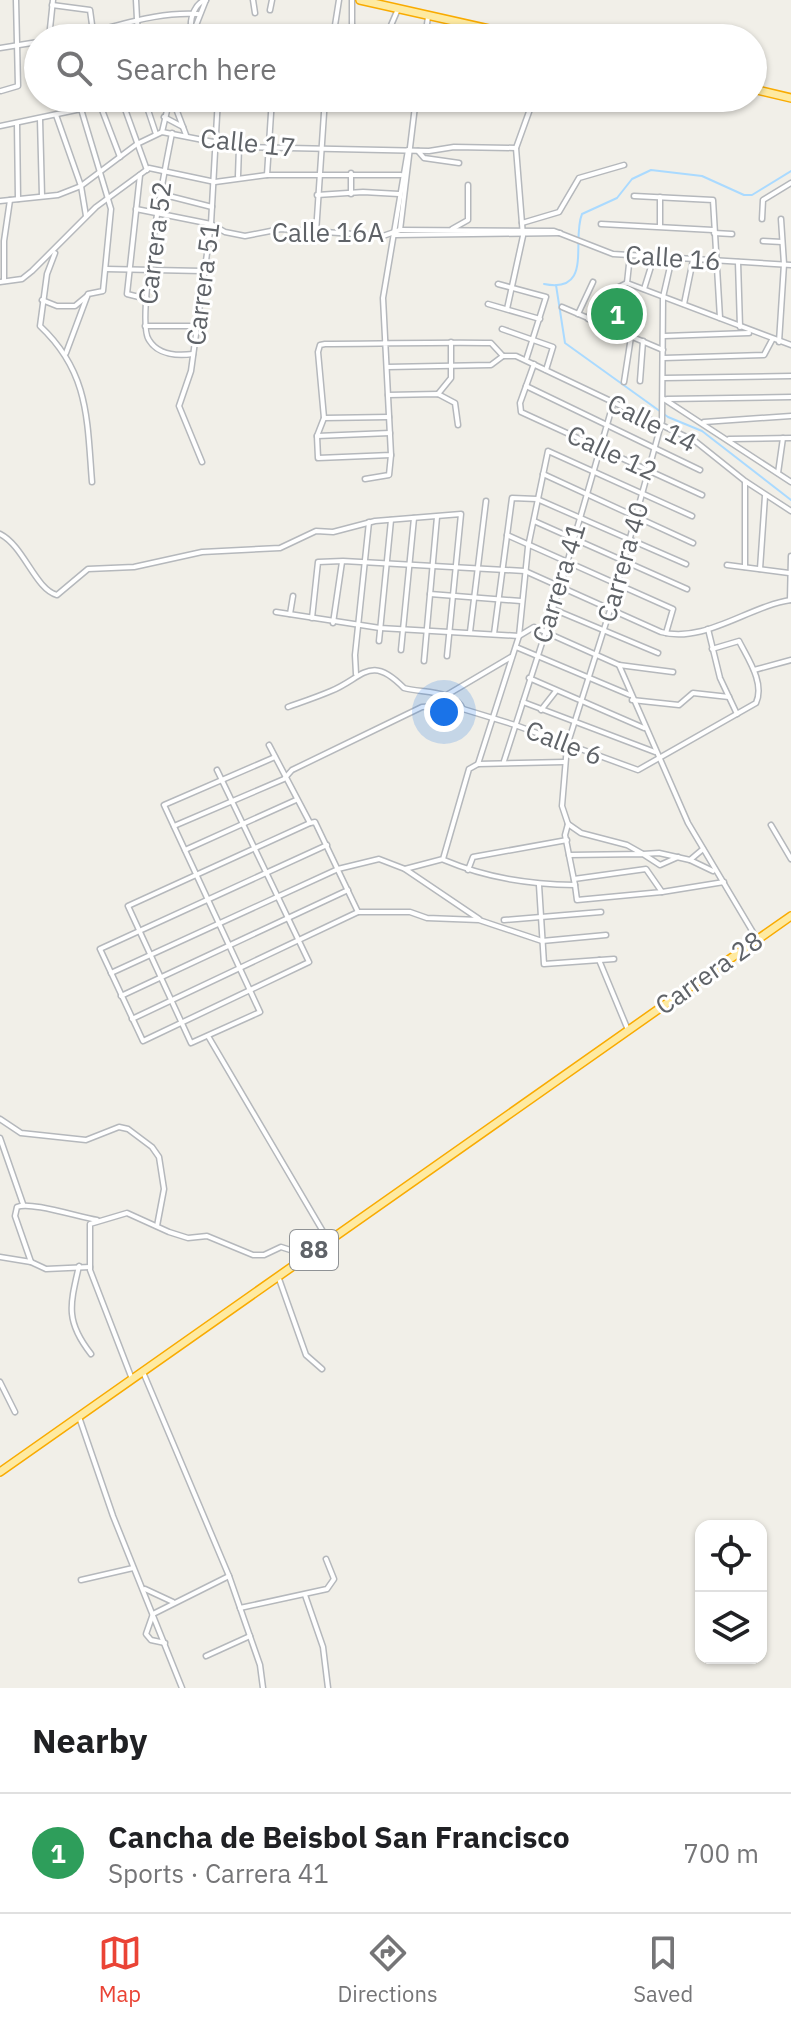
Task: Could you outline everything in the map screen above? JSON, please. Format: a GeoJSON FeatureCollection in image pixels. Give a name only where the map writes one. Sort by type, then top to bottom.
{"type":"FeatureCollection","features":[{"type":"Feature","properties":{"kind":"highway"},"geometry":{"type":"LineString","coordinates":[[360,0],[468,24]]}},
{"type":"Feature","properties":{"kind":"highway"},"geometry":{"type":"LineString","coordinates":[[767,92],[791,98]]}},
{"type":"Feature","properties":{"kind":"highway","name":"Carrera 28"},"geometry":{"type":"LineString","coordinates":[[628,1030],[791,916]]}},
{"type":"Feature","properties":{"kind":"highway","name":"88"},"geometry":{"type":"LineString","coordinates":[[0,1472],[628,1030]]}},
{"type":"Feature","properties":{"kind":"street"},"geometry":{"type":"LineString","coordinates":[[1,91],[18,86],[16,0]]}},
{"type":"Feature","properties":{"kind":"street"},"geometry":{"type":"LineString","coordinates":[[136,0],[137,24]]}},
{"type":"Feature","properties":{"kind":"street"},"geometry":{"type":"LineString","coordinates":[[194,24],[200,3],[206,0]]}},
{"type":"Feature","properties":{"kind":"street"},"geometry":{"type":"LineString","coordinates":[[253,0],[255,13]]}},
{"type":"Feature","properties":{"kind":"street"},"geometry":{"type":"LineString","coordinates":[[270,10],[272,0]]}},
{"type":"Feature","properties":{"kind":"street"},"geometry":{"type":"LineString","coordinates":[[335,24],[339,0]]}},
{"type":"Feature","properties":{"kind":"street"},"geometry":{"type":"LineString","coordinates":[[352,0],[352,24]]}},
{"type":"Feature","properties":{"kind":"street"},"geometry":{"type":"LineString","coordinates":[[50,24],[52,2],[90,10],[94,24]]}},
{"type":"Feature","properties":{"kind":"street"},"geometry":{"type":"LineString","coordinates":[[392,24],[398,9]]}},
{"type":"Feature","properties":{"kind":"street"},"geometry":{"type":"LineString","coordinates":[[122,24],[136,18],[196,14]]}},
{"type":"Feature","properties":{"kind":"street"},"geometry":{"type":"LineString","coordinates":[[427,24],[429,15]]}},
{"type":"Feature","properties":{"kind":"street"},"geometry":{"type":"LineString","coordinates":[[0,48],[24,44]]}},
{"type":"Feature","properties":{"kind":"street"},"geometry":{"type":"LineString","coordinates":[[0,126],[68,112]]}},
{"type":"Feature","properties":{"kind":"street"},"geometry":{"type":"LineString","coordinates":[[42,300],[57,306],[75,306],[88,294],[103,291],[111,209],[82,112]]}},
{"type":"Feature","properties":{"kind":"street"},"geometry":{"type":"LineString","coordinates":[[108,112],[120,157]]}},
{"type":"Feature","properties":{"kind":"street"},"geometry":{"type":"LineString","coordinates":[[126,112],[148,169]]}},
{"type":"Feature","properties":{"kind":"street"},"geometry":{"type":"LineString","coordinates":[[150,112],[159,133]]}},
{"type":"Feature","properties":{"kind":"street"},"geometry":{"type":"LineString","coordinates":[[0,201],[58,195],[81,186],[137,144],[159,133],[166,112]]}},
{"type":"Feature","properties":{"kind":"street"},"geometry":{"type":"LineString","coordinates":[[177,112],[186,135]]}},
{"type":"Feature","properties":{"kind":"street","name":"Carrera 51"},"geometry":{"type":"LineString","coordinates":[[202,462],[179,406],[190,376],[202,271],[211,224],[218,112]]}},
{"type":"Feature","properties":{"kind":"street"},"geometry":{"type":"LineString","coordinates":[[267,175],[271,112]]}},
{"type":"Feature","properties":{"kind":"street"},"geometry":{"type":"LineString","coordinates":[[316,233],[324,112]]}},
{"type":"Feature","properties":{"kind":"street"},"geometry":{"type":"LineString","coordinates":[[400,230],[414,112]]}},
{"type":"Feature","properties":{"kind":"street"},"geometry":{"type":"LineString","coordinates":[[507,309],[523,234],[516,148],[529,112]]}},
{"type":"Feature","properties":{"kind":"street"},"geometry":{"type":"LineString","coordinates":[[56,115],[81,186],[86,216]]}},
{"type":"Feature","properties":{"kind":"street"},"geometry":{"type":"LineString","coordinates":[[164,117],[183,127]]}},
{"type":"Feature","properties":{"kind":"street"},"geometry":{"type":"LineString","coordinates":[[40,118],[42,196]]}},
{"type":"Feature","properties":{"kind":"street"},"geometry":{"type":"LineString","coordinates":[[17,123],[18,199]]}},
{"type":"Feature","properties":{"kind":"street","name":"Calle 17"},"geometry":{"type":"LineString","coordinates":[[159,133],[186,135],[239,147],[321,150],[516,148]]}},
{"type":"Feature","properties":{"kind":"street","name":"Carrera 52"},"geometry":{"type":"LineString","coordinates":[[172,133],[157,216],[145,326],[148,340],[157,349],[169,354],[193,354]]}},
{"type":"Feature","properties":{"kind":"street"},"geometry":{"type":"LineString","coordinates":[[238,177],[239,147]]}},
{"type":"Feature","properties":{"kind":"street"},"geometry":{"type":"LineString","coordinates":[[365,479],[389,475],[391,455],[383,298],[401,175],[408,150]]}},
{"type":"Feature","properties":{"kind":"street"},"geometry":{"type":"LineString","coordinates":[[417,150],[424,158],[459,163]]}},
{"type":"Feature","properties":{"kind":"street"},"geometry":{"type":"LineString","coordinates":[[522,223],[559,212],[579,178],[624,165]]}},
{"type":"Feature","properties":{"kind":"street"},"geometry":{"type":"LineString","coordinates":[[10,200],[3,226],[2,282],[22,279],[58,247],[86,216],[148,169],[215,182],[267,175],[401,175]]}},
{"type":"Feature","properties":{"kind":"street"},"geometry":{"type":"LineString","coordinates":[[351,173],[351,194]]}},
{"type":"Feature","properties":{"kind":"street"},"geometry":{"type":"LineString","coordinates":[[140,175],[129,296],[147,299]]}},
{"type":"Feature","properties":{"kind":"street"},"geometry":{"type":"LineString","coordinates":[[762,219],[763,200],[791,183]]}},
{"type":"Feature","properties":{"kind":"street"},"geometry":{"type":"LineString","coordinates":[[450,234],[467,223],[468,185]]}},
{"type":"Feature","properties":{"kind":"street"},"geometry":{"type":"LineString","coordinates":[[161,194],[212,207]]}},
{"type":"Feature","properties":{"kind":"street"},"geometry":{"type":"LineString","coordinates":[[317,195],[399,194]]}},
{"type":"Feature","properties":{"kind":"street"},"geometry":{"type":"LineString","coordinates":[[634,196],[713,200],[720,318]]}},
{"type":"Feature","properties":{"kind":"street"},"geometry":{"type":"LineString","coordinates":[[660,197],[660,225]]}},
{"type":"Feature","properties":{"kind":"street"},"geometry":{"type":"LineString","coordinates":[[136,209],[157,216],[211,224]]}},
{"type":"Feature","properties":{"kind":"street"},"geometry":{"type":"LineString","coordinates":[[779,342],[784,264],[781,219]]}},
{"type":"Feature","properties":{"kind":"street","name":"Calle 16A"},"geometry":{"type":"LineString","coordinates":[[211,224],[225,232],[245,236],[281,229],[394,235],[400,230]]}},
{"type":"Feature","properties":{"kind":"street"},"geometry":{"type":"LineString","coordinates":[[601,224],[660,225],[732,234]]}},
{"type":"Feature","properties":{"kind":"street","name":"Calle 16"},"geometry":{"type":"LineString","coordinates":[[400,230],[450,234]]}},
{"type":"Feature","properties":{"kind":"street","name":"Calle 16"},"geometry":{"type":"LineString","coordinates":[[394,235],[560,233],[604,251],[716,262],[791,265]]}},
{"type":"Feature","properties":{"kind":"street"},"geometry":{"type":"LineString","coordinates":[[763,241],[782,242]]}},
{"type":"Feature","properties":{"kind":"street"},"geometry":{"type":"LineString","coordinates":[[58,247],[47,274],[40,326],[66,353],[86,410],[92,482]]}},
{"type":"Feature","properties":{"kind":"street"},"geometry":{"type":"LineString","coordinates":[[627,283],[631,254]]}},
{"type":"Feature","properties":{"kind":"street"},"geometry":{"type":"LineString","coordinates":[[644,289],[655,257]]}},
{"type":"Feature","properties":{"kind":"street","name":"Carrera 40"},"geometry":{"type":"LineString","coordinates":[[575,885],[567,840],[568,824],[562,806],[564,762],[662,424],[663,297],[672,258]]}},
{"type":"Feature","properties":{"kind":"street"},"geometry":{"type":"LineString","coordinates":[[684,306],[693,260]]}},
{"type":"Feature","properties":{"kind":"street"},"geometry":{"type":"LineString","coordinates":[[738,262],[740,327]]}},
{"type":"Feature","properties":{"kind":"street"},"geometry":{"type":"LineString","coordinates":[[106,269],[202,271]]}},
{"type":"Feature","properties":{"kind":"street"},"geometry":{"type":"LineString","coordinates":[[578,314],[593,282]]}},
{"type":"Feature","properties":{"kind":"street"},"geometry":{"type":"LineString","coordinates":[[588,319],[597,298],[627,283],[791,345]]}},
{"type":"Feature","properties":{"kind":"street"},"geometry":{"type":"LineString","coordinates":[[498,284],[546,297],[526,360]]}},
{"type":"Feature","properties":{"kind":"street"},"geometry":{"type":"LineString","coordinates":[[66,353],[88,294]]}},
{"type":"Feature","properties":{"kind":"street"},"geometry":{"type":"LineString","coordinates":[[488,304],[540,319]]}},
{"type":"Feature","properties":{"kind":"street"},"geometry":{"type":"LineString","coordinates":[[562,307],[664,350]]}},
{"type":"Feature","properties":{"kind":"street"},"geometry":{"type":"LineString","coordinates":[[145,326],[197,326]]}},
{"type":"Feature","properties":{"kind":"street"},"geometry":{"type":"LineString","coordinates":[[502,329],[553,347],[546,370]]}},
{"type":"Feature","properties":{"kind":"street"},"geometry":{"type":"LineString","coordinates":[[664,336],[751,332]]}},
{"type":"Feature","properties":{"kind":"street"},"geometry":{"type":"LineString","coordinates":[[624,382],[631,337]]}},
{"type":"Feature","properties":{"kind":"street"},"geometry":{"type":"LineString","coordinates":[[664,358],[764,355],[772,340]]}},
{"type":"Feature","properties":{"kind":"street"},"geometry":{"type":"LineString","coordinates":[[640,381],[643,341]]}},
{"type":"Feature","properties":{"kind":"street"},"geometry":{"type":"LineString","coordinates":[[438,394],[449,382],[451,342]]}},
{"type":"Feature","properties":{"kind":"street"},"geometry":{"type":"LineString","coordinates":[[387,367],[491,365],[503,356],[493,343],[317,347],[324,418],[317,436],[318,458],[391,455]]}},
{"type":"Feature","properties":{"kind":"street","name":"Calle 14"},"geometry":{"type":"LineString","coordinates":[[503,356],[526,360],[695,441],[745,481],[791,511]]}},
{"type":"Feature","properties":{"kind":"street"},"geometry":{"type":"LineString","coordinates":[[534,364],[526,386],[700,470]]}},
{"type":"Feature","properties":{"kind":"street"},"geometry":{"type":"LineString","coordinates":[[664,378],[791,376]]}},
{"type":"Feature","properties":{"kind":"street","name":"Calle 12"},"geometry":{"type":"LineString","coordinates":[[526,386],[521,412],[702,495]]}},
{"type":"Feature","properties":{"kind":"street"},"geometry":{"type":"LineString","coordinates":[[388,395],[438,394],[455,403],[458,425]]}},
{"type":"Feature","properties":{"kind":"street"},"geometry":{"type":"LineString","coordinates":[[664,399],[791,397]]}},
{"type":"Feature","properties":{"kind":"street"},"geometry":{"type":"LineString","coordinates":[[664,399],[704,422],[791,482]]}},
{"type":"Feature","properties":{"kind":"street","name":"Carrera 41"},"geometry":{"type":"LineString","coordinates":[[504,762],[568,562],[613,404]]}},
{"type":"Feature","properties":{"kind":"street"},"geometry":{"type":"LineString","coordinates":[[704,422],[791,416]]}},
{"type":"Feature","properties":{"kind":"street"},"geometry":{"type":"LineString","coordinates":[[324,418],[389,417]]}},
{"type":"Feature","properties":{"kind":"street"},"geometry":{"type":"LineString","coordinates":[[317,436],[390,433]]}},
{"type":"Feature","properties":{"kind":"street"},"geometry":{"type":"LineString","coordinates":[[778,473],[783,438]]}},
{"type":"Feature","properties":{"kind":"street"},"geometry":{"type":"LineString","coordinates":[[728,439],[791,438]]}},
{"type":"Feature","properties":{"kind":"street"},"geometry":{"type":"LineString","coordinates":[[478,764],[519,636],[528,547],[548,451],[692,516]]}},
{"type":"Feature","properties":{"kind":"street"},"geometry":{"type":"LineString","coordinates":[[543,474],[693,543]]}},
{"type":"Feature","properties":{"kind":"street"},"geometry":{"type":"LineString","coordinates":[[745,481],[745,567]]}},
{"type":"Feature","properties":{"kind":"street"},"geometry":{"type":"LineString","coordinates":[[760,569],[765,495]]}},
{"type":"Feature","properties":{"kind":"street"},"geometry":{"type":"LineString","coordinates":[[494,634],[496,598],[512,498],[537,499],[686,564]]}},
{"type":"Feature","properties":{"kind":"street"},"geometry":{"type":"LineString","coordinates":[[470,632],[486,501]]}},
{"type":"Feature","properties":{"kind":"street"},"geometry":{"type":"LineString","coordinates":[[0,534],[24,556],[44,587],[57,595],[88,569],[134,567],[202,552],[280,548],[310,533],[333,532],[369,522],[461,514],[447,656]]}},
{"type":"Feature","properties":{"kind":"street"},"geometry":{"type":"LineString","coordinates":[[424,661],[437,517]]}},
{"type":"Feature","properties":{"kind":"street"},"geometry":{"type":"LineString","coordinates":[[401,650],[414,518]]}},
{"type":"Feature","properties":{"kind":"street"},"geometry":{"type":"LineString","coordinates":[[379,641],[391,520]]}},
{"type":"Feature","properties":{"kind":"street"},"geometry":{"type":"LineString","coordinates":[[534,521],[687,589]]}},
{"type":"Feature","properties":{"kind":"street"},"geometry":{"type":"LineString","coordinates":[[356,675],[369,522]]}},
{"type":"Feature","properties":{"kind":"street"},"geometry":{"type":"LineString","coordinates":[[507,535],[528,547],[673,609],[664,632]]}},
{"type":"Feature","properties":{"kind":"street"},"geometry":{"type":"LineString","coordinates":[[312,618],[318,562],[367,561],[525,571],[561,584],[664,632],[708,629],[790,600],[791,556]]}},
{"type":"Feature","properties":{"kind":"street"},"geometry":{"type":"LineString","coordinates":[[333,623],[343,561]]}},
{"type":"Feature","properties":{"kind":"street"},"geometry":{"type":"LineString","coordinates":[[727,565],[789,573]]}},
{"type":"Feature","properties":{"kind":"street"},"geometry":{"type":"LineString","coordinates":[[430,594],[521,601]]}},
{"type":"Feature","properties":{"kind":"street"},"geometry":{"type":"LineString","coordinates":[[290,614],[293,596]]}},
{"type":"Feature","properties":{"kind":"street"},"geometry":{"type":"LineString","coordinates":[[553,609],[658,653]]}},
{"type":"Feature","properties":{"kind":"street"},"geometry":{"type":"LineString","coordinates":[[276,612],[333,623],[402,630],[519,636],[532,627],[619,665],[673,672]]}},
{"type":"Feature","properties":{"kind":"street"},"geometry":{"type":"LineString","coordinates":[[708,629],[712,649],[737,714]]}},
{"type":"Feature","properties":{"kind":"street"},"geometry":{"type":"LineString","coordinates":[[658,758],[737,714],[759,698],[754,670],[738,640],[712,649]]}},
{"type":"Feature","properties":{"kind":"street"},"geometry":{"type":"LineString","coordinates":[[516,647],[631,697],[679,705],[693,693],[729,697]]}},
{"type":"Feature","properties":{"kind":"street"},"geometry":{"type":"LineString","coordinates":[[445,696],[511,657]]}},
{"type":"Feature","properties":{"kind":"street"},"geometry":{"type":"LineString","coordinates":[[754,670],[791,660]]}},
{"type":"Feature","properties":{"kind":"street"},"geometry":{"type":"LineString","coordinates":[[619,665],[655,752],[714,871],[724,882],[757,939]]}},
{"type":"Feature","properties":{"kind":"street"},"geometry":{"type":"LineString","coordinates":[[174,826],[284,779],[292,770],[422,707],[463,709],[460,702],[445,696],[404,688],[388,673],[356,675],[335,690],[288,707]]}},
{"type":"Feature","properties":{"kind":"street"},"geometry":{"type":"LineString","coordinates":[[529,678],[645,728]]}},
{"type":"Feature","properties":{"kind":"street"},"geometry":{"type":"LineString","coordinates":[[541,710],[556,691]]}},
{"type":"Feature","properties":{"kind":"street"},"geometry":{"type":"LineString","coordinates":[[523,702],[574,724],[655,752]]}},
{"type":"Feature","properties":{"kind":"street","name":"Calle 6"},"geometry":{"type":"LineString","coordinates":[[463,709],[638,770],[658,758]]}},
{"type":"Feature","properties":{"kind":"street"},"geometry":{"type":"LineString","coordinates":[[269,745],[284,779],[310,823]]}},
{"type":"Feature","properties":{"kind":"street"},"geometry":{"type":"LineString","coordinates":[[275,757],[164,805],[196,875],[260,1012],[191,1043],[128,906],[196,875],[254,848],[315,822],[358,912]]}},
{"type":"Feature","properties":{"kind":"street"},"geometry":{"type":"LineString","coordinates":[[443,859],[469,769],[478,764],[504,762],[564,762]]}},
{"type":"Feature","properties":{"kind":"street"},"geometry":{"type":"LineString","coordinates":[[217,770],[222,779],[254,848],[265,871],[278,896],[309,962],[143,1041],[100,949],[265,871],[327,845]]}},
{"type":"Feature","properties":{"kind":"street"},"geometry":{"type":"LineString","coordinates":[[185,850],[296,800]]}},
{"type":"Feature","properties":{"kind":"street"},"geometry":{"type":"LineString","coordinates":[[568,824],[581,833],[627,845],[660,865],[678,857]]}},
{"type":"Feature","properties":{"kind":"street"},"geometry":{"type":"LineString","coordinates":[[771,825],[791,859]]}},
{"type":"Feature","properties":{"kind":"street"},"geometry":{"type":"LineString","coordinates":[[468,870],[473,857],[567,840]]}},
{"type":"Feature","properties":{"kind":"street"},"geometry":{"type":"LineString","coordinates":[[690,860],[703,849]]}},
{"type":"Feature","properties":{"kind":"street"},"geometry":{"type":"LineString","coordinates":[[569,855],[678,857],[714,871]]}},
{"type":"Feature","properties":{"kind":"street"},"geometry":{"type":"LineString","coordinates":[[111,973],[338,869],[379,859],[405,869],[479,920],[542,941],[606,935]]}},
{"type":"Feature","properties":{"kind":"street"},"geometry":{"type":"LineString","coordinates":[[405,869],[443,859],[468,870],[538,884],[575,885],[577,900],[724,882]]}},
{"type":"Feature","properties":{"kind":"street"},"geometry":{"type":"LineString","coordinates":[[574,879],[646,869],[662,892]]}},
{"type":"Feature","properties":{"kind":"street"},"geometry":{"type":"LineString","coordinates":[[538,884],[544,964],[614,959]]}},
{"type":"Feature","properties":{"kind":"street"},"geometry":{"type":"LineString","coordinates":[[121,996],[348,890]]}},
{"type":"Feature","properties":{"kind":"street"},"geometry":{"type":"LineString","coordinates":[[132,1019],[358,912],[410,912],[427,918],[479,920]]}},
{"type":"Feature","properties":{"kind":"street"},"geometry":{"type":"LineString","coordinates":[[504,920],[601,912]]}},
{"type":"Feature","properties":{"kind":"street"},"geometry":{"type":"LineString","coordinates":[[599,960],[628,1030]]}},
{"type":"Feature","properties":{"kind":"street"},"geometry":{"type":"LineString","coordinates":[[208,1036],[328,1240]]}},
{"type":"Feature","properties":{"kind":"street"},"geometry":{"type":"LineString","coordinates":[[0,1117],[21,1133],[88,1140],[124,1127],[147,1142],[158,1155],[164,1189],[156,1227]]}},
{"type":"Feature","properties":{"kind":"street"},"geometry":{"type":"LineString","coordinates":[[0,1138],[23,1204]]}},
{"type":"Feature","properties":{"kind":"street"},"geometry":{"type":"LineString","coordinates":[[23,1204],[98,1221]]}},
{"type":"Feature","properties":{"kind":"street"},"geometry":{"type":"LineString","coordinates":[[23,1204],[14,1212],[31,1262]]}},
{"type":"Feature","properties":{"kind":"street"},"geometry":{"type":"LineString","coordinates":[[132,1379],[90,1267],[90,1224],[127,1213],[188,1238],[207,1236],[253,1255],[264,1255],[281,1247],[306,1255]]}},
{"type":"Feature","properties":{"kind":"street"},"geometry":{"type":"LineString","coordinates":[[0,1257],[31,1262],[46,1269],[90,1267]]}},
{"type":"Feature","properties":{"kind":"street"},"geometry":{"type":"LineString","coordinates":[[79,1266],[72,1295],[73,1331],[91,1354]]}},
{"type":"Feature","properties":{"kind":"street"},"geometry":{"type":"LineString","coordinates":[[278,1276],[306,1355],[322,1369]]}},
{"type":"Feature","properties":{"kind":"street"},"geometry":{"type":"LineString","coordinates":[[143,1372],[229,1576],[250,1636],[263,1688]]}},
{"type":"Feature","properties":{"kind":"street"},"geometry":{"type":"LineString","coordinates":[[0,1382],[15,1412]]}},
{"type":"Feature","properties":{"kind":"street"},"geometry":{"type":"LineString","coordinates":[[79,1416],[182,1688]]}},
{"type":"Feature","properties":{"kind":"street"},"geometry":{"type":"LineString","coordinates":[[240,1608],[305,1595],[332,1585],[334,1579],[326,1559]]}},
{"type":"Feature","properties":{"kind":"street"},"geometry":{"type":"LineString","coordinates":[[81,1580],[134,1567]]}},
{"type":"Feature","properties":{"kind":"street"},"geometry":{"type":"LineString","coordinates":[[165,1643],[151,1640],[146,1634],[153,1614],[229,1576]]}},
{"type":"Feature","properties":{"kind":"street"},"geometry":{"type":"LineString","coordinates":[[142,1588],[174,1603]]}},
{"type":"Feature","properties":{"kind":"street"},"geometry":{"type":"LineString","coordinates":[[305,1595],[323,1647],[328,1688]]}},
{"type":"Feature","properties":{"kind":"street"},"geometry":{"type":"LineString","coordinates":[[206,1656],[250,1636]]}},
{"type":"Feature","properties":{"kind":"waterway"},"geometry":{"type":"LineString","coordinates":[[544,284],[560,285],[569,281],[575,273],[582,214],[617,198],[632,179],[651,170],[702,176],[744,195],[752,195],[791,171]]}},
{"type":"Feature","properties":{"kind":"waterway"},"geometry":{"type":"LineString","coordinates":[[556,285],[565,343],[668,417],[702,431],[791,500]]}},
{"type":"Feature","properties":{"kind":"place","name":"Cancha de Beisbol San Francisco"},"geometry":{"type":"Point","coordinates":[617,314]}}]}
